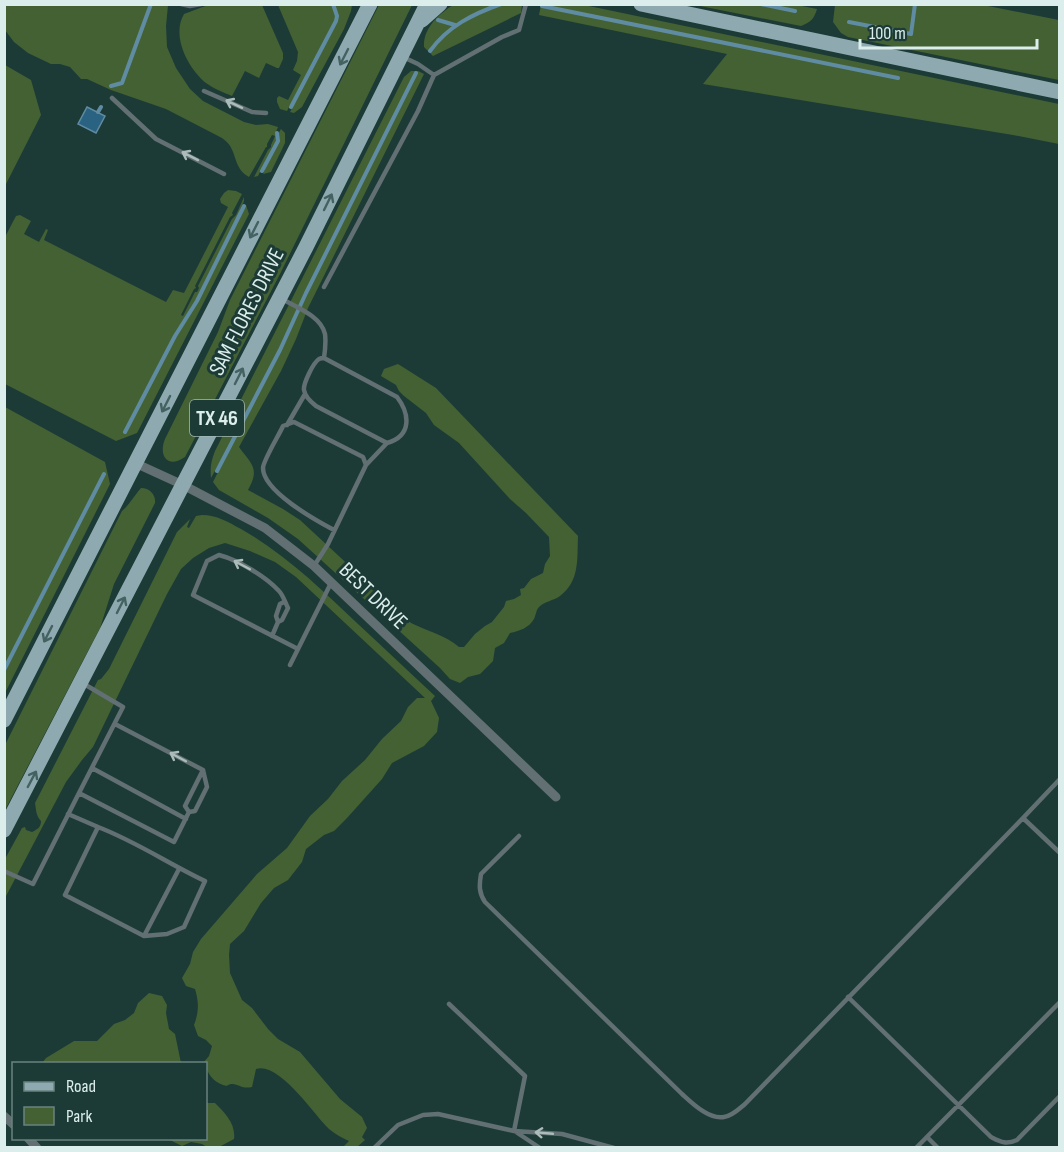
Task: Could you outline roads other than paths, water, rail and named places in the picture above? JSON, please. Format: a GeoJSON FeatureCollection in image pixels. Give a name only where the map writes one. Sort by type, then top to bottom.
{"type":"FeatureCollection","features":[{"type":"Feature","properties":{"kind":"main road"},"geometry":{"type":"LineString","coordinates":[[360,25],[362,4]]}},
{"type":"Feature","properties":{"kind":"main road","name":"SAM FLORES DRIVE"},"geometry":{"type":"LineString","coordinates":[[4,720],[370,4]]}},
{"type":"Feature","properties":{"kind":"main road","name":"SAM FLORES DRIVE"},"geometry":{"type":"LineString","coordinates":[[4,830],[306,247],[427,4]]}},
{"type":"Feature","properties":{"kind":"main road"},"geometry":{"type":"LineString","coordinates":[[415,27],[440,4]]}},
{"type":"Feature","properties":{"kind":"main road"},"geometry":{"type":"LineString","coordinates":[[641,4],[1059,92]]}},
{"type":"Feature","properties":{"kind":"street","name":"BEST DRIVE"},"geometry":{"type":"LineString","coordinates":[[135,463],[265,528],[314,566],[556,797]]}},
{"type":"Feature","properties":{"kind":"lane"},"geometry":{"type":"LineString","coordinates":[[181,4],[190,6],[201,4]]}},
{"type":"Feature","properties":{"kind":"lane"},"geometry":{"type":"LineString","coordinates":[[324,287],[418,111],[434,75],[519,30],[526,4]]}},
{"type":"Feature","properties":{"kind":"lane"},"geometry":{"type":"LineString","coordinates":[[401,56],[434,75]]}},
{"type":"Feature","properties":{"kind":"lane"},"geometry":{"type":"LineString","coordinates":[[204,91],[252,112],[266,113]]}},
{"type":"Feature","properties":{"kind":"lane"},"geometry":{"type":"LineString","coordinates":[[112,98],[156,139],[224,174]]}},
{"type":"Feature","properties":{"kind":"lane"},"geometry":{"type":"LineString","coordinates":[[279,298],[319,323],[325,333],[324,358]]}},
{"type":"Feature","properties":{"kind":"lane"},"geometry":{"type":"LineString","coordinates":[[314,566],[328,544],[366,465],[387,443],[400,436],[406,425],[407,416],[404,405],[397,397],[324,358],[318,360],[310,371],[304,388],[305,394],[316,406],[387,443]]}},
{"type":"Feature","properties":{"kind":"lane"},"geometry":{"type":"LineString","coordinates":[[287,425],[305,394]]}},
{"type":"Feature","properties":{"kind":"lane"},"geometry":{"type":"LineString","coordinates":[[334,530],[311,518],[276,491],[266,480],[263,466],[283,426],[294,422],[363,457],[366,465]]}},
{"type":"Feature","properties":{"kind":"lane"},"geometry":{"type":"LineString","coordinates":[[272,636],[278,622],[276,616],[280,604],[284,602],[281,593],[259,574],[225,556],[219,555],[207,561],[193,595],[272,636],[298,649]]}},
{"type":"Feature","properties":{"kind":"lane"},"geometry":{"type":"LineString","coordinates":[[290,665],[331,583]]}},
{"type":"Feature","properties":{"kind":"lane"},"geometry":{"type":"LineString","coordinates":[[4,871],[33,884],[123,707],[82,683]]}},
{"type":"Feature","properties":{"kind":"lane"},"geometry":{"type":"LineString","coordinates":[[79,794],[174,842],[189,813],[195,811],[207,786],[203,770],[115,723]]}},
{"type":"Feature","properties":{"kind":"lane"},"geometry":{"type":"LineString","coordinates":[[92,768],[186,819]]}},
{"type":"Feature","properties":{"kind":"lane"},"geometry":{"type":"LineString","coordinates":[[189,813],[186,806],[203,770]]}},
{"type":"Feature","properties":{"kind":"lane"},"geometry":{"type":"LineString","coordinates":[[519,836],[481,874],[479,893],[485,902],[682,1094],[699,1109],[723,1118],[745,1104],[1059,779]]}},
{"type":"Feature","properties":{"kind":"lane"},"geometry":{"type":"LineString","coordinates":[[68,814],[113,833],[205,881],[184,927],[167,934],[144,936],[65,895],[98,827]]}},
{"type":"Feature","properties":{"kind":"lane"},"geometry":{"type":"LineString","coordinates":[[1023,818],[1059,853]]}},
{"type":"Feature","properties":{"kind":"lane"},"geometry":{"type":"LineString","coordinates":[[144,936],[179,869]]}},
{"type":"Feature","properties":{"kind":"lane"},"geometry":{"type":"LineString","coordinates":[[848,997],[991,1137],[999,1141],[1010,1143],[1017,1140],[1059,1096]]}},
{"type":"Feature","properties":{"kind":"lane"},"geometry":{"type":"LineString","coordinates":[[916,1148],[1059,1002]]}},
{"type":"Feature","properties":{"kind":"lane"},"geometry":{"type":"LineString","coordinates":[[449,1004],[525,1076],[514,1131]]}},
{"type":"Feature","properties":{"kind":"lane"},"geometry":{"type":"LineString","coordinates":[[374,1148],[398,1125],[423,1115],[438,1114],[514,1131],[562,1134],[614,1148]]}},
{"type":"Feature","properties":{"kind":"lane"},"geometry":{"type":"LineString","coordinates":[[514,1131],[540,1148]]}},
{"type":"Feature","properties":{"kind":"lane"},"geometry":{"type":"LineString","coordinates":[[927,1137],[938,1148]]}},
{"type":"Feature","properties":{"kind":"water"},"geometry":{"type":"Polygon","coordinates":[[[87,107],[105,116],[96,133],[78,124],[87,107]]]}},
{"type":"Feature","properties":{"kind":"waterway"},"geometry":{"type":"LineString","coordinates":[[111,86],[122,83],[151,4]]}},
{"type":"Feature","properties":{"kind":"waterway"},"geometry":{"type":"LineString","coordinates":[[291,107],[336,21],[337,16],[333,4]]}},
{"type":"Feature","properties":{"kind":"waterway"},"geometry":{"type":"LineString","coordinates":[[430,51],[437,42],[462,22],[501,4]]}},
{"type":"Feature","properties":{"kind":"waterway"},"geometry":{"type":"LineString","coordinates":[[761,4],[795,11]]}},
{"type":"Feature","properties":{"kind":"waterway"},"geometry":{"type":"LineString","coordinates":[[849,22],[911,34],[915,4]]}},
{"type":"Feature","properties":{"kind":"waterway"},"geometry":{"type":"LineString","coordinates":[[542,6],[898,78]]}},
{"type":"Feature","properties":{"kind":"waterway"},"geometry":{"type":"LineString","coordinates":[[438,20],[455,25]]}},
{"type":"Feature","properties":{"kind":"waterway"},"geometry":{"type":"LineString","coordinates":[[217,471],[280,350],[416,73]]}},
{"type":"Feature","properties":{"kind":"waterway"},"geometry":{"type":"LineString","coordinates":[[98,112],[101,107]]}},
{"type":"Feature","properties":{"kind":"waterway"},"geometry":{"type":"LineString","coordinates":[[262,171],[278,141],[277,133]]}},
{"type":"Feature","properties":{"kind":"waterway"},"geometry":{"type":"LineString","coordinates":[[125,432],[175,336],[197,301],[244,206]]}},
{"type":"Feature","properties":{"kind":"waterway"},"geometry":{"type":"LineString","coordinates":[[4,670],[104,474]]}}]}
